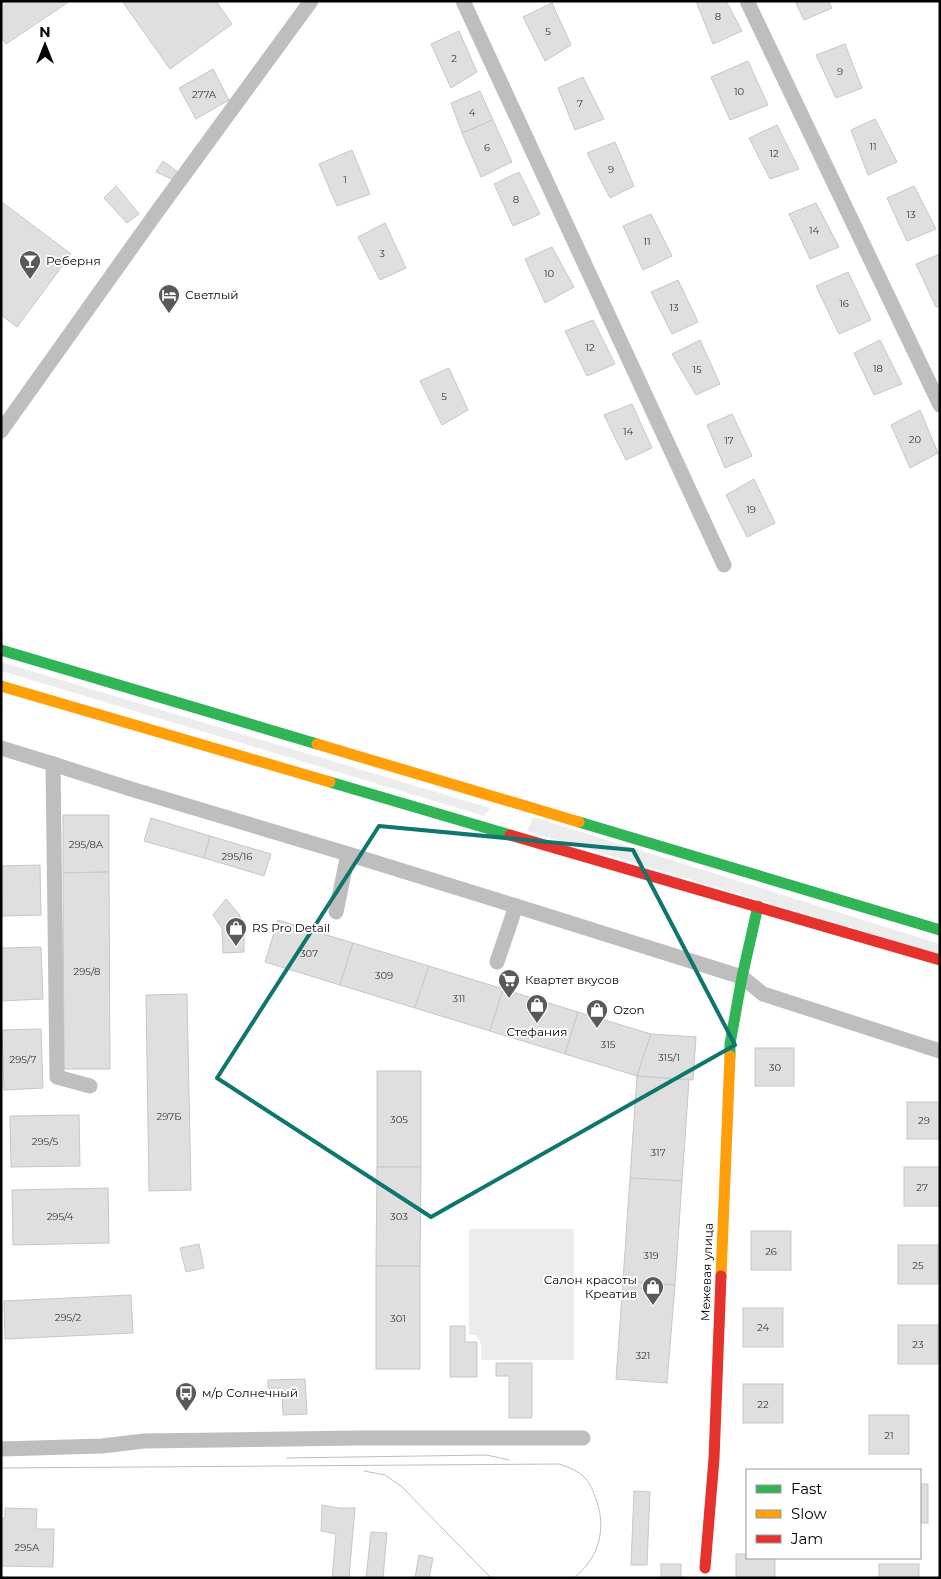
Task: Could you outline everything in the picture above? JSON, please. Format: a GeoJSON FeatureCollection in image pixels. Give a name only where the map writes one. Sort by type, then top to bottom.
{"type":"FeatureCollection","features":[{"type":"Feature","properties":{"kind":"main road"},"geometry":{"type":"LineString","coordinates":[[1,650],[505,804],[940,930]]}},
{"type":"Feature","properties":{"kind":"main road"},"geometry":{"type":"LineString","coordinates":[[1,686],[499,827],[940,960]]}},
{"type":"Feature","properties":{"kind":"main road","name":"Межевая улица"},"geometry":{"type":"LineString","coordinates":[[705,1568],[714,1459],[730,1044],[742,977],[758,906]]}},
{"type":"Feature","properties":{"kind":"street"},"geometry":{"type":"LineString","coordinates":[[1,431],[154,216],[311,1]]}},
{"type":"Feature","properties":{"kind":"street"},"geometry":{"type":"LineString","coordinates":[[463,1],[724,565]]}},
{"type":"Feature","properties":{"kind":"street"},"geometry":{"type":"LineString","coordinates":[[747,1],[940,405]]}},
{"type":"Feature","properties":{"kind":"street"},"geometry":{"type":"LineString","coordinates":[[1,748],[742,977],[763,994],[940,1050]]}},
{"type":"Feature","properties":{"kind":"street"},"geometry":{"type":"LineString","coordinates":[[53,764],[57,1077],[90,1086]]}},
{"type":"Feature","properties":{"kind":"street"},"geometry":{"type":"LineString","coordinates":[[336,912],[348,854]]}},
{"type":"Feature","properties":{"kind":"street"},"geometry":{"type":"LineString","coordinates":[[498,962],[516,906]]}},
{"type":"Feature","properties":{"kind":"street"},"geometry":{"type":"LineString","coordinates":[[1,1449],[102,1446],[144,1441],[359,1438],[583,1438]]}},
{"type":"Feature","properties":{"kind":"highlighted area"},"geometry":{"type":"Polygon","coordinates":[[[379,826],[633,850],[735,1045],[431,1217],[217,1078],[379,826]]]}},
{"type":"Feature","properties":{"kind":"shaded area"},"geometry":{"type":"Polygon","coordinates":[[[1,662],[490,808],[484,816],[1,671],[1,662]]]}},
{"type":"Feature","properties":{"kind":"shaded area"},"geometry":{"type":"Polygon","coordinates":[[[533,817],[940,944],[940,954],[527,831],[533,817]]]}},
{"type":"Feature","properties":{"kind":"shaded area"},"geometry":{"type":"Polygon","coordinates":[[[469,1229],[574,1229],[574,1360],[481,1360],[481,1344],[476,1335],[469,1335],[469,1229]]]}},
{"type":"Feature","properties":{"kind":"building"},"geometry":{"type":"Polygon","coordinates":[[[1,1],[70,1],[6,44],[1,37],[1,1]]]}},
{"type":"Feature","properties":{"kind":"building"},"geometry":{"type":"Polygon","coordinates":[[[122,1],[216,1],[232,24],[170,69],[122,1]]]}},
{"type":"Feature","properties":{"kind":"building"},"geometry":{"type":"Polygon","coordinates":[[[696,1],[726,1],[742,31],[713,44],[696,1]]]}},
{"type":"Feature","properties":{"kind":"building"},"geometry":{"type":"Polygon","coordinates":[[[795,1],[828,1],[832,8],[804,20],[795,1]]]}},
{"type":"Feature","properties":{"kind":"building"},"geometry":{"type":"Polygon","coordinates":[[[552,3],[571,45],[545,61],[523,17],[552,3]]]}},
{"type":"Feature","properties":{"kind":"building"},"geometry":{"type":"Polygon","coordinates":[[[459,31],[477,72],[451,88],[431,44],[459,31]]]}},
{"type":"Feature","properties":{"kind":"building"},"geometry":{"type":"Polygon","coordinates":[[[845,44],[862,88],[836,98],[816,55],[845,44]]]}},
{"type":"Feature","properties":{"kind":"building"},"geometry":{"type":"Polygon","coordinates":[[[748,61],[768,105],[730,120],[711,77],[748,61]]]}},
{"type":"Feature","properties":{"kind":"building"},"geometry":{"type":"Polygon","coordinates":[[[213,69],[229,100],[196,119],[179,88],[213,69]]]}},
{"type":"Feature","properties":{"kind":"building"},"geometry":{"type":"Polygon","coordinates":[[[583,77],[604,119],[575,130],[558,88],[583,77]]]}},
{"type":"Feature","properties":{"kind":"building"},"geometry":{"type":"Polygon","coordinates":[[[480,91],[493,120],[462,133],[451,103],[480,91]]]}},
{"type":"Feature","properties":{"kind":"building"},"geometry":{"type":"Polygon","coordinates":[[[875,119],[897,162],[868,175],[851,130],[875,119]]]}},
{"type":"Feature","properties":{"kind":"building"},"geometry":{"type":"Polygon","coordinates":[[[493,120],[512,162],[481,177],[462,133],[493,120]]]}},
{"type":"Feature","properties":{"kind":"building"},"geometry":{"type":"Polygon","coordinates":[[[777,125],[799,169],[770,179],[749,138],[777,125]]]}},
{"type":"Feature","properties":{"kind":"building"},"geometry":{"type":"Polygon","coordinates":[[[615,142],[634,186],[610,198],[587,153],[615,142]]]}},
{"type":"Feature","properties":{"kind":"building"},"geometry":{"type":"Polygon","coordinates":[[[352,150],[370,194],[337,206],[319,164],[352,150]]]}},
{"type":"Feature","properties":{"kind":"building"},"geometry":{"type":"Polygon","coordinates":[[[163,161],[178,172],[172,179],[156,172],[163,161]]]}},
{"type":"Feature","properties":{"kind":"building"},"geometry":{"type":"Polygon","coordinates":[[[519,172],[540,214],[513,226],[494,184],[519,172]]]}},
{"type":"Feature","properties":{"kind":"building"},"geometry":{"type":"Polygon","coordinates":[[[116,186],[139,214],[127,223],[104,198],[116,186]]]}},
{"type":"Feature","properties":{"kind":"building"},"geometry":{"type":"Polygon","coordinates":[[[914,186],[936,229],[907,241],[887,198],[914,186]]]}},
{"type":"Feature","properties":{"kind":"building"},"geometry":{"type":"Polygon","coordinates":[[[3,203],[71,254],[17,327],[1,315],[1,205],[3,203]]]}},
{"type":"Feature","properties":{"kind":"building"},"geometry":{"type":"Polygon","coordinates":[[[816,203],[839,247],[810,259],[789,214],[816,203]]]}},
{"type":"Feature","properties":{"kind":"building"},"geometry":{"type":"Polygon","coordinates":[[[651,214],[672,256],[643,270],[623,226],[651,214]]]}},
{"type":"Feature","properties":{"kind":"building"},"geometry":{"type":"Polygon","coordinates":[[[385,223],[406,268],[380,280],[358,237],[385,223]]]}},
{"type":"Feature","properties":{"kind":"building"},"geometry":{"type":"Polygon","coordinates":[[[552,247],[574,287],[545,303],[525,259],[552,247]]]}},
{"type":"Feature","properties":{"kind":"building"},"geometry":{"type":"Polygon","coordinates":[[[940,254],[940,306],[936,307],[916,264],[940,254]]]}},
{"type":"Feature","properties":{"kind":"building"},"geometry":{"type":"Polygon","coordinates":[[[848,272],[871,320],[839,334],[816,286],[848,272]]]}},
{"type":"Feature","properties":{"kind":"building"},"geometry":{"type":"Polygon","coordinates":[[[678,280],[698,322],[672,334],[651,292],[678,280]]]}},
{"type":"Feature","properties":{"kind":"building"},"geometry":{"type":"Polygon","coordinates":[[[593,320],[615,364],[587,376],[565,331],[593,320]]]}},
{"type":"Feature","properties":{"kind":"building"},"geometry":{"type":"Polygon","coordinates":[[[700,340],[720,384],[696,395],[672,354],[700,340]]]}},
{"type":"Feature","properties":{"kind":"building"},"geometry":{"type":"Polygon","coordinates":[[[880,340],[902,384],[874,395],[854,353],[880,340]]]}},
{"type":"Feature","properties":{"kind":"building"},"geometry":{"type":"Polygon","coordinates":[[[449,368],[468,410],[442,425],[420,381],[449,368]]]}},
{"type":"Feature","properties":{"kind":"building"},"geometry":{"type":"Polygon","coordinates":[[[632,404],[652,448],[626,460],[604,415],[632,404]]]}},
{"type":"Feature","properties":{"kind":"building"},"geometry":{"type":"Polygon","coordinates":[[[920,410],[938,453],[910,468],[891,425],[920,410]]]}},
{"type":"Feature","properties":{"kind":"building"},"geometry":{"type":"Polygon","coordinates":[[[732,414],[752,456],[725,468],[707,425],[732,414]]]}},
{"type":"Feature","properties":{"kind":"building"},"geometry":{"type":"Polygon","coordinates":[[[754,479],[775,523],[747,537],[726,495],[754,479]]]}},
{"type":"Feature","properties":{"kind":"building"},"geometry":{"type":"Polygon","coordinates":[[[63,815],[109,815],[109,872],[63,873],[63,815]]]}},
{"type":"Feature","properties":{"kind":"building"},"geometry":{"type":"Polygon","coordinates":[[[151,818],[210,836],[204,858],[144,841],[151,818]]]}},
{"type":"Feature","properties":{"kind":"building"},"geometry":{"type":"Polygon","coordinates":[[[210,836],[271,854],[264,876],[204,858],[210,836]]]}},
{"type":"Feature","properties":{"kind":"building"},"geometry":{"type":"Polygon","coordinates":[[[40,865],[41,915],[2,916],[1,866],[40,865]]]}},
{"type":"Feature","properties":{"kind":"building"},"geometry":{"type":"Polygon","coordinates":[[[109,872],[110,1069],[64,1069],[63,873],[109,872]]]}},
{"type":"Feature","properties":{"kind":"building"},"geometry":{"type":"Polygon","coordinates":[[[226,899],[239,914],[244,927],[244,952],[223,953],[222,928],[213,915],[226,899]]]}},
{"type":"Feature","properties":{"kind":"building"},"geometry":{"type":"Polygon","coordinates":[[[278,920],[353,943],[340,985],[265,962],[278,920]]]}},
{"type":"Feature","properties":{"kind":"building"},"geometry":{"type":"Polygon","coordinates":[[[353,943],[429,966],[415,1008],[340,985],[353,943]]]}},
{"type":"Feature","properties":{"kind":"building"},"geometry":{"type":"Polygon","coordinates":[[[41,947],[43,999],[1,1001],[1,948],[41,947]]]}},
{"type":"Feature","properties":{"kind":"building"},"geometry":{"type":"Polygon","coordinates":[[[429,966],[503,989],[490,1031],[415,1008],[429,966]]]}},
{"type":"Feature","properties":{"kind":"building"},"geometry":{"type":"Polygon","coordinates":[[[503,989],[578,1012],[565,1054],[490,1031],[503,989]]]}},
{"type":"Feature","properties":{"kind":"building"},"geometry":{"type":"Polygon","coordinates":[[[187,994],[191,1190],[149,1191],[146,995],[187,994]]]}},
{"type":"Feature","properties":{"kind":"building"},"geometry":{"type":"Polygon","coordinates":[[[578,1012],[651,1034],[637,1076],[565,1054],[578,1012]]]}},
{"type":"Feature","properties":{"kind":"building"},"geometry":{"type":"Polygon","coordinates":[[[41,1029],[43,1088],[4,1090],[2,1030],[41,1029]]]}},
{"type":"Feature","properties":{"kind":"building"},"geometry":{"type":"Polygon","coordinates":[[[651,1034],[696,1037],[693,1080],[637,1076],[651,1034]]]}},
{"type":"Feature","properties":{"kind":"building"},"geometry":{"type":"Polygon","coordinates":[[[755,1048],[794,1048],[794,1086],[755,1086],[755,1048]]]}},
{"type":"Feature","properties":{"kind":"building"},"geometry":{"type":"Polygon","coordinates":[[[377,1071],[421,1071],[421,1167],[377,1167],[377,1071]]]}},
{"type":"Feature","properties":{"kind":"building"},"geometry":{"type":"Polygon","coordinates":[[[637,1076],[689,1080],[682,1181],[630,1178],[637,1076]]]}},
{"type":"Feature","properties":{"kind":"building"},"geometry":{"type":"Polygon","coordinates":[[[907,1102],[940,1102],[940,1139],[907,1139],[907,1102]]]}},
{"type":"Feature","properties":{"kind":"building"},"geometry":{"type":"Polygon","coordinates":[[[79,1115],[80,1166],[11,1167],[10,1116],[79,1115]]]}},
{"type":"Feature","properties":{"kind":"building"},"geometry":{"type":"Polygon","coordinates":[[[377,1167],[421,1167],[420,1266],[376,1266],[377,1167]]]}},
{"type":"Feature","properties":{"kind":"building"},"geometry":{"type":"Polygon","coordinates":[[[904,1167],[940,1167],[940,1206],[904,1206],[904,1167]]]}},
{"type":"Feature","properties":{"kind":"building"},"geometry":{"type":"Polygon","coordinates":[[[630,1178],[682,1181],[675,1285],[623,1281],[630,1178]]]}},
{"type":"Feature","properties":{"kind":"building"},"geometry":{"type":"Polygon","coordinates":[[[108,1188],[109,1243],[13,1245],[12,1190],[108,1188]]]}},
{"type":"Feature","properties":{"kind":"building"},"geometry":{"type":"Polygon","coordinates":[[[751,1231],[791,1231],[791,1270],[751,1270],[751,1231]]]}},
{"type":"Feature","properties":{"kind":"building"},"geometry":{"type":"Polygon","coordinates":[[[199,1244],[204,1268],[186,1272],[180,1248],[199,1244]]]}},
{"type":"Feature","properties":{"kind":"building"},"geometry":{"type":"Polygon","coordinates":[[[898,1245],[938,1245],[938,1284],[898,1284],[898,1245]]]}},
{"type":"Feature","properties":{"kind":"building"},"geometry":{"type":"Polygon","coordinates":[[[376,1266],[420,1266],[420,1369],[376,1369],[376,1266]]]}},
{"type":"Feature","properties":{"kind":"building"},"geometry":{"type":"Polygon","coordinates":[[[623,1281],[675,1285],[667,1383],[616,1379],[623,1281]]]}},
{"type":"Feature","properties":{"kind":"building"},"geometry":{"type":"Polygon","coordinates":[[[131,1295],[133,1333],[5,1339],[4,1301],[131,1295]]]}},
{"type":"Feature","properties":{"kind":"building"},"geometry":{"type":"Polygon","coordinates":[[[743,1308],[783,1308],[783,1347],[743,1347],[743,1308]]]}},
{"type":"Feature","properties":{"kind":"building"},"geometry":{"type":"Polygon","coordinates":[[[898,1325],[938,1325],[938,1364],[898,1364],[898,1325]]]}},
{"type":"Feature","properties":{"kind":"building"},"geometry":{"type":"Polygon","coordinates":[[[450,1326],[465,1326],[465,1342],[477,1342],[477,1377],[450,1377],[450,1326]]]}},
{"type":"Feature","properties":{"kind":"building"},"geometry":{"type":"Polygon","coordinates":[[[496,1363],[532,1363],[532,1418],[509,1418],[509,1376],[496,1376],[496,1363]]]}},
{"type":"Feature","properties":{"kind":"building"},"geometry":{"type":"Polygon","coordinates":[[[305,1379],[307,1414],[283,1415],[282,1392],[278,1388],[268,1388],[268,1380],[305,1379]]]}},
{"type":"Feature","properties":{"kind":"building"},"geometry":{"type":"Polygon","coordinates":[[[743,1384],[783,1384],[783,1423],[743,1423],[743,1384]]]}},
{"type":"Feature","properties":{"kind":"building"},"geometry":{"type":"Polygon","coordinates":[[[869,1415],[909,1415],[909,1454],[869,1454],[869,1415]]]}},
{"type":"Feature","properties":{"kind":"building"},"geometry":{"type":"Polygon","coordinates":[[[921,1484],[928,1484],[928,1523],[921,1523],[921,1484]]]}},
{"type":"Feature","properties":{"kind":"building"},"geometry":{"type":"Polygon","coordinates":[[[634,1491],[650,1492],[647,1565],[631,1565],[634,1491]]]}},
{"type":"Feature","properties":{"kind":"building"},"geometry":{"type":"Polygon","coordinates":[[[322,1505],[355,1508],[349,1578],[332,1578],[336,1534],[321,1531],[322,1505]]]}},
{"type":"Feature","properties":{"kind":"building"},"geometry":{"type":"Polygon","coordinates":[[[5,1508],[37,1509],[36,1529],[54,1529],[53,1567],[1,1566],[1,1518],[5,1518],[5,1508]]]}},
{"type":"Feature","properties":{"kind":"building"},"geometry":{"type":"Polygon","coordinates":[[[371,1532],[387,1533],[383,1578],[366,1578],[371,1532]]]}},
{"type":"Feature","properties":{"kind":"building"},"geometry":{"type":"Polygon","coordinates":[[[736,1554],[746,1554],[746,1559],[775,1559],[775,1578],[736,1578],[736,1554]]]}},
{"type":"Feature","properties":{"kind":"building"},"geometry":{"type":"Polygon","coordinates":[[[419,1555],[433,1558],[429,1578],[415,1578],[419,1555]]]}},
{"type":"Feature","properties":{"kind":"building"},"geometry":{"type":"Polygon","coordinates":[[[661,1564],[681,1564],[681,1578],[661,1578],[661,1564]]]}},
{"type":"Feature","properties":{"kind":"building"},"geometry":{"type":"Polygon","coordinates":[[[879,1564],[919,1564],[919,1578],[879,1578],[879,1564]]]}},
{"type":"Feature","properties":{"kind":"tram line"},"geometry":{"type":"LineString","coordinates":[[287,1458],[487,1455],[509,1460]]}},
{"type":"Feature","properties":{"kind":"tram line"},"geometry":{"type":"LineString","coordinates":[[1,1468],[559,1464],[577,1471],[587,1480],[596,1499],[601,1521],[595,1552],[583,1570],[574,1578]]}},
{"type":"Feature","properties":{"kind":"tram line"},"geometry":{"type":"LineString","coordinates":[[364,1471],[385,1475],[402,1487],[491,1578]]}},
{"type":"Feature","properties":{"kind":"traffic: fast"},"geometry":{"type":"LineString","coordinates":[[1,650],[317,744]]}},
{"type":"Feature","properties":{"kind":"traffic: fast"},"geometry":{"type":"LineString","coordinates":[[330,782],[510,835]]}},
{"type":"Feature","properties":{"kind":"traffic: fast"},"geometry":{"type":"LineString","coordinates":[[579,822],[940,930]]}},
{"type":"Feature","properties":{"kind":"traffic: fast"},"geometry":{"type":"LineString","coordinates":[[730,1056],[730,1044],[742,977],[758,906]]}},
{"type":"Feature","properties":{"kind":"traffic: slow"},"geometry":{"type":"LineString","coordinates":[[1,686],[330,782]]}},
{"type":"Feature","properties":{"kind":"traffic: slow"},"geometry":{"type":"LineString","coordinates":[[317,744],[579,822]]}},
{"type":"Feature","properties":{"kind":"traffic: slow"},"geometry":{"type":"LineString","coordinates":[[721,1276],[730,1056]]}},
{"type":"Feature","properties":{"kind":"traffic: jam"},"geometry":{"type":"LineString","coordinates":[[510,835],[940,960]]}},
{"type":"Feature","properties":{"kind":"traffic: jam"},"geometry":{"type":"LineString","coordinates":[[705,1568],[714,1459],[721,1276]]}},
{"type":"Feature","properties":{"kind":"place","name":"Реберня"},"geometry":{"type":"Point","coordinates":[30,280]}},
{"type":"Feature","properties":{"kind":"place","name":"Светлый"},"geometry":{"type":"Point","coordinates":[169,314]}},
{"type":"Feature","properties":{"kind":"place","name":"RS Pro Detail"},"geometry":{"type":"Point","coordinates":[236,947]}},
{"type":"Feature","properties":{"kind":"place","name":"Квартет вкусов"},"geometry":{"type":"Point","coordinates":[509,999]}},
{"type":"Feature","properties":{"kind":"place","name":"Стефания"},"geometry":{"type":"Point","coordinates":[537,1024]}},
{"type":"Feature","properties":{"kind":"place","name":"Ozon"},"geometry":{"type":"Point","coordinates":[597,1029]}},
{"type":"Feature","properties":{"kind":"place","name":"Салон красоты Креатив"},"geometry":{"type":"Point","coordinates":[653,1306]}},
{"type":"Feature","properties":{"kind":"place","name":"м/р Солнечный"},"geometry":{"type":"Point","coordinates":[186,1412]}}]}
